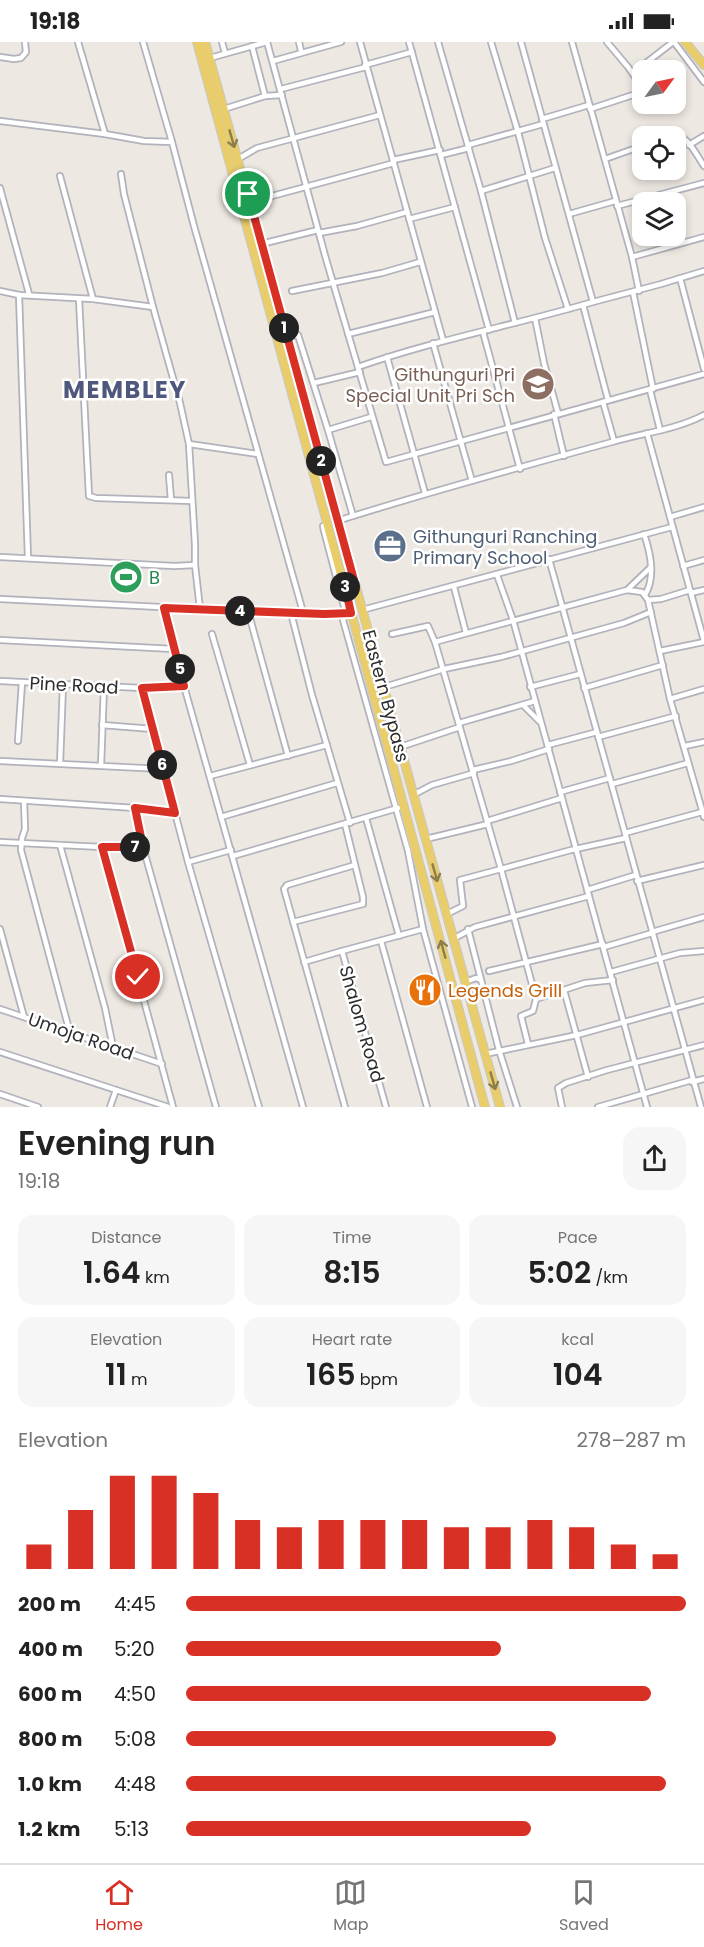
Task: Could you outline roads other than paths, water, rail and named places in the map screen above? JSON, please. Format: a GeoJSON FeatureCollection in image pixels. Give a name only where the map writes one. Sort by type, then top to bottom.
{"type":"FeatureCollection","features":[{"type":"Feature","properties":{"kind":"main road","name":"Eastern Bypass"},"geometry":{"type":"LineString","coordinates":[[197,42],[329,524],[344,582],[349,613],[370,679],[486,1107]]}},
{"type":"Feature","properties":{"kind":"main road","name":"Eastern Bypass"},"geometry":{"type":"LineString","coordinates":[[205,42],[500,1107]]}},
{"type":"Feature","properties":{"kind":"main road"},"geometry":{"type":"LineString","coordinates":[[689,43],[704,64]]}},
{"type":"Feature","properties":{"kind":"main road"},"geometry":{"type":"LineString","coordinates":[[344,582],[354,580]]}},
{"type":"Feature","properties":{"kind":"street"},"geometry":{"type":"LineString","coordinates":[[0,57],[21,58],[26,52],[26,42]]}},
{"type":"Feature","properties":{"kind":"street"},"geometry":{"type":"LineString","coordinates":[[78,42],[105,134]]}},
{"type":"Feature","properties":{"kind":"street"},"geometry":{"type":"LineString","coordinates":[[143,42],[303,612]]}},
{"type":"Feature","properties":{"kind":"street"},"geometry":{"type":"LineString","coordinates":[[222,42],[225,53]]}},
{"type":"Feature","properties":{"kind":"street"},"geometry":{"type":"LineString","coordinates":[[210,58],[267,42],[333,283],[386,462],[704,374]]}},
{"type":"Feature","properties":{"kind":"street"},"geometry":{"type":"LineString","coordinates":[[299,42],[301,51]]}},
{"type":"Feature","properties":{"kind":"street"},"geometry":{"type":"LineString","coordinates":[[273,61],[301,51],[341,42]]}},
{"type":"Feature","properties":{"kind":"street"},"geometry":{"type":"LineString","coordinates":[[360,42],[443,340]]}},
{"type":"Feature","properties":{"kind":"street"},"geometry":{"type":"LineString","coordinates":[[409,42],[455,207],[520,469]]}},
{"type":"Feature","properties":{"kind":"street"},"geometry":{"type":"LineString","coordinates":[[438,42],[481,191],[515,323]]}},
{"type":"Feature","properties":{"kind":"street"},"geometry":{"type":"LineString","coordinates":[[491,42],[568,309]]}},
{"type":"Feature","properties":{"kind":"street"},"geometry":{"type":"LineString","coordinates":[[521,42],[593,302]]}},
{"type":"Feature","properties":{"kind":"street"},"geometry":{"type":"LineString","coordinates":[[572,42],[633,257],[639,291]]}},
{"type":"Feature","properties":{"kind":"street"},"geometry":{"type":"LineString","coordinates":[[606,42],[632,72]]}},
{"type":"Feature","properties":{"kind":"street"},"geometry":{"type":"LineString","coordinates":[[650,60],[673,42],[704,82]]}},
{"type":"Feature","properties":{"kind":"street"},"geometry":{"type":"LineString","coordinates":[[252,46],[265,96]]}},
{"type":"Feature","properties":{"kind":"street"},"geometry":{"type":"LineString","coordinates":[[224,109],[412,52]]}},
{"type":"Feature","properties":{"kind":"street"},"geometry":{"type":"LineString","coordinates":[[250,202],[393,162],[440,153],[518,132],[543,121],[632,95]]}},
{"type":"Feature","properties":{"kind":"street"},"geometry":{"type":"LineString","coordinates":[[238,159],[257,148],[380,115]]}},
{"type":"Feature","properties":{"kind":"street"},"geometry":{"type":"LineString","coordinates":[[0,121],[144,141],[172,142]]}},
{"type":"Feature","properties":{"kind":"street"},"geometry":{"type":"LineString","coordinates":[[689,145],[704,136]]}},
{"type":"Feature","properties":{"kind":"street"},"geometry":{"type":"LineString","coordinates":[[686,141],[704,166]]}},
{"type":"Feature","properties":{"kind":"street"},"geometry":{"type":"LineString","coordinates":[[605,159],[632,150]]}},
{"type":"Feature","properties":{"kind":"street"},"geometry":{"type":"LineString","coordinates":[[481,191],[555,168]]}},
{"type":"Feature","properties":{"kind":"street"},"geometry":{"type":"LineString","coordinates":[[121,174],[124,194],[189,444],[195,565],[200,609]]}},
{"type":"Feature","properties":{"kind":"street"},"geometry":{"type":"LineString","coordinates":[[60,176],[93,299]]}},
{"type":"Feature","properties":{"kind":"street"},"geometry":{"type":"LineString","coordinates":[[568,214],[704,183]]}},
{"type":"Feature","properties":{"kind":"street"},"geometry":{"type":"LineString","coordinates":[[0,188],[29,294]]}},
{"type":"Feature","properties":{"kind":"street"},"geometry":{"type":"LineString","coordinates":[[409,219],[455,207]]}},
{"type":"Feature","properties":{"kind":"street"},"geometry":{"type":"LineString","coordinates":[[261,244],[357,226],[407,212]]}},
{"type":"Feature","properties":{"kind":"street"},"geometry":{"type":"LineString","coordinates":[[633,257],[704,237]]}},
{"type":"Feature","properties":{"kind":"street"},"geometry":{"type":"LineString","coordinates":[[292,291],[382,273],[420,262]]}},
{"type":"Feature","properties":{"kind":"street"},"geometry":{"type":"LineString","coordinates":[[314,384],[359,370],[387,357],[443,340],[639,291],[704,271]]}},
{"type":"Feature","properties":{"kind":"street"},"geometry":{"type":"LineString","coordinates":[[680,278],[704,369]]}},
{"type":"Feature","properties":{"kind":"street"},"geometry":{"type":"LineString","coordinates":[[0,291],[19,295],[93,299],[153,307]]}},
{"type":"Feature","properties":{"kind":"street"},"geometry":{"type":"LineString","coordinates":[[633,292],[660,430]]}},
{"type":"Feature","properties":{"kind":"street"},"geometry":{"type":"LineString","coordinates":[[19,295],[28,558]]}},
{"type":"Feature","properties":{"kind":"street"},"geometry":{"type":"LineString","coordinates":[[79,299],[89,496],[192,501]]}},
{"type":"Feature","properties":{"kind":"street"},"geometry":{"type":"LineString","coordinates":[[583,305],[614,441]]}},
{"type":"Feature","properties":{"kind":"street"},"geometry":{"type":"LineString","coordinates":[[348,334],[435,312]]}},
{"type":"Feature","properties":{"kind":"street"},"geometry":{"type":"LineString","coordinates":[[535,318],[564,456]]}},
{"type":"Feature","properties":{"kind":"street"},"geometry":{"type":"LineString","coordinates":[[287,338],[298,335],[353,516]]}},
{"type":"Feature","properties":{"kind":"street"},"geometry":{"type":"LineString","coordinates":[[433,343],[472,481]]}},
{"type":"Feature","properties":{"kind":"street"},"geometry":{"type":"LineString","coordinates":[[387,357],[425,494]]}},
{"type":"Feature","properties":{"kind":"street"},"geometry":{"type":"LineString","coordinates":[[303,396],[316,391]]}},
{"type":"Feature","properties":{"kind":"street"},"geometry":{"type":"LineString","coordinates":[[338,521],[425,494],[687,423],[704,415]]}},
{"type":"Feature","properties":{"kind":"street"},"geometry":{"type":"LineString","coordinates":[[328,430],[372,417]]}},
{"type":"Feature","properties":{"kind":"street"},"geometry":{"type":"LineString","coordinates":[[647,433],[704,642],[660,651]]}},
{"type":"Feature","properties":{"kind":"street"},"geometry":{"type":"LineString","coordinates":[[189,444],[258,454]]}},
{"type":"Feature","properties":{"kind":"street"},"geometry":{"type":"LineString","coordinates":[[169,475],[171,501]]}},
{"type":"Feature","properties":{"kind":"street"},"geometry":{"type":"LineString","coordinates":[[670,517],[704,507]]}},
{"type":"Feature","properties":{"kind":"street"},"geometry":{"type":"LineString","coordinates":[[329,524],[323,526],[324,531],[349,613]]}},
{"type":"Feature","properties":{"kind":"street"},"geometry":{"type":"LineString","coordinates":[[362,610],[672,527]]}},
{"type":"Feature","properties":{"kind":"street"},"geometry":{"type":"LineString","coordinates":[[447,914],[463,906],[460,879],[703,814],[670,699],[647,597],[651,585],[651,555],[644,534]]}},
{"type":"Feature","properties":{"kind":"street"},"geometry":{"type":"LineString","coordinates":[[0,557],[174,566],[195,565]]}},
{"type":"Feature","properties":{"kind":"street"},"geometry":{"type":"LineString","coordinates":[[549,559],[701,1107]]}},
{"type":"Feature","properties":{"kind":"street"},"geometry":{"type":"LineString","coordinates":[[683,566],[704,560]]}},
{"type":"Feature","properties":{"kind":"street"},"geometry":{"type":"LineString","coordinates":[[627,590],[651,567]]}},
{"type":"Feature","properties":{"kind":"street"},"geometry":{"type":"LineString","coordinates":[[497,575],[513,620],[647,1107]]}},
{"type":"Feature","properties":{"kind":"street"},"geometry":{"type":"LineString","coordinates":[[454,587],[466,633]]}},
{"type":"Feature","properties":{"kind":"street"},"geometry":{"type":"LineString","coordinates":[[435,642],[627,590],[637,590],[647,597],[661,599],[704,590]]}},
{"type":"Feature","properties":{"kind":"street"},"geometry":{"type":"LineString","coordinates":[[0,599],[164,608],[349,613]]}},
{"type":"Feature","properties":{"kind":"street"},"geometry":{"type":"LineString","coordinates":[[164,608],[303,1107]]}},
{"type":"Feature","properties":{"kind":"street"},"geometry":{"type":"LineString","coordinates":[[248,611],[288,756]]}},
{"type":"Feature","properties":{"kind":"street"},"geometry":{"type":"LineString","coordinates":[[384,687],[444,669],[521,652],[624,623],[651,612]]}},
{"type":"Feature","properties":{"kind":"street"},"geometry":{"type":"LineString","coordinates":[[291,613],[337,783],[363,897],[363,904],[293,922]]}},
{"type":"Feature","properties":{"kind":"street"},"geometry":{"type":"LineString","coordinates":[[349,613],[343,620],[408,851],[423,929],[472,1107]]}},
{"type":"Feature","properties":{"kind":"street"},"geometry":{"type":"LineString","coordinates":[[392,634],[428,626],[444,669],[515,915],[536,999],[533,1011],[521,1016],[528,1044]]}},
{"type":"Feature","properties":{"kind":"street"},"geometry":{"type":"LineString","coordinates":[[212,634],[250,765]]}},
{"type":"Feature","properties":{"kind":"street"},"geometry":{"type":"LineString","coordinates":[[0,640],[174,649]]}},
{"type":"Feature","properties":{"kind":"street"},"geometry":{"type":"LineString","coordinates":[[584,688],[663,665]]}},
{"type":"Feature","properties":{"kind":"street"},"geometry":{"type":"LineString","coordinates":[[530,687],[580,674]]}},
{"type":"Feature","properties":{"kind":"street"},"geometry":{"type":"LineString","coordinates":[[360,681],[370,679]]}},
{"type":"Feature","properties":{"kind":"street","name":"Pine Road"},"geometry":{"type":"LineString","coordinates":[[0,681],[142,688],[184,686]]}},
{"type":"Feature","properties":{"kind":"street"},"geometry":{"type":"LineString","coordinates":[[18,741],[22,682]]}},
{"type":"Feature","properties":{"kind":"street"},"geometry":{"type":"LineString","coordinates":[[60,764],[63,684]]}},
{"type":"Feature","properties":{"kind":"street"},"geometry":{"type":"LineString","coordinates":[[101,766],[104,686]]}},
{"type":"Feature","properties":{"kind":"street"},"geometry":{"type":"LineString","coordinates":[[142,688],[188,862],[259,1107]]}},
{"type":"Feature","properties":{"kind":"street"},"geometry":{"type":"LineString","coordinates":[[670,699],[704,689]]}},
{"type":"Feature","properties":{"kind":"street"},"geometry":{"type":"LineString","coordinates":[[400,747],[534,701]]}},
{"type":"Feature","properties":{"kind":"street"},"geometry":{"type":"LineString","coordinates":[[523,705],[541,723]]}},
{"type":"Feature","properties":{"kind":"street"},"geometry":{"type":"LineString","coordinates":[[413,795],[432,785],[511,762],[548,747],[676,716]]}},
{"type":"Feature","properties":{"kind":"street"},"geometry":{"type":"LineString","coordinates":[[102,725],[153,729]]}},
{"type":"Feature","properties":{"kind":"street"},"geometry":{"type":"LineString","coordinates":[[685,746],[704,742]]}},
{"type":"Feature","properties":{"kind":"street"},"geometry":{"type":"LineString","coordinates":[[210,776],[327,745]]}},
{"type":"Feature","properties":{"kind":"street"},"geometry":{"type":"LineString","coordinates":[[0,761],[163,769]]}},
{"type":"Feature","properties":{"kind":"street"},"geometry":{"type":"LineString","coordinates":[[612,784],[688,763]]}},
{"type":"Feature","properties":{"kind":"street"},"geometry":{"type":"LineString","coordinates":[[560,792],[610,778]]}},
{"type":"Feature","properties":{"kind":"street"},"geometry":{"type":"LineString","coordinates":[[221,817],[337,783]]}},
{"type":"Feature","properties":{"kind":"street"},"geometry":{"type":"LineString","coordinates":[[697,792],[704,790]]}},
{"type":"Feature","properties":{"kind":"street"},"geometry":{"type":"LineString","coordinates":[[426,840],[562,798]]}},
{"type":"Feature","properties":{"kind":"street"},"geometry":{"type":"LineString","coordinates":[[0,799],[175,813]]}},
{"type":"Feature","properties":{"kind":"street"},"geometry":{"type":"LineString","coordinates":[[24,801],[25,829],[21,844],[24,864],[70,1033]]}},
{"type":"Feature","properties":{"kind":"street"},"geometry":{"type":"LineString","coordinates":[[233,856],[405,806]]}},
{"type":"Feature","properties":{"kind":"street"},"geometry":{"type":"LineString","coordinates":[[135,808],[143,847],[216,1107]]}},
{"type":"Feature","properties":{"kind":"street"},"geometry":{"type":"LineString","coordinates":[[366,818],[399,936]]}},
{"type":"Feature","properties":{"kind":"street"},"geometry":{"type":"LineString","coordinates":[[0,842],[143,847]]}},
{"type":"Feature","properties":{"kind":"street"},"geometry":{"type":"LineString","coordinates":[[60,845],[105,1008],[113,1047]]}},
{"type":"Feature","properties":{"kind":"street"},"geometry":{"type":"LineString","coordinates":[[102,847],[173,1107]]}},
{"type":"Feature","properties":{"kind":"street"},"geometry":{"type":"LineString","coordinates":[[188,862],[231,850]]}},
{"type":"Feature","properties":{"kind":"street"},"geometry":{"type":"LineString","coordinates":[[345,1107],[284,892],[285,886],[355,865]]}},
{"type":"Feature","properties":{"kind":"street"},"geometry":{"type":"LineString","coordinates":[[637,882],[704,865]]}},
{"type":"Feature","properties":{"kind":"street"},"geometry":{"type":"LineString","coordinates":[[587,890],[636,875]]}},
{"type":"Feature","properties":{"kind":"street"},"geometry":{"type":"LineString","coordinates":[[453,939],[468,929],[589,896]]}},
{"type":"Feature","properties":{"kind":"street"},"geometry":{"type":"LineString","coordinates":[[489,971],[603,946],[704,916]]}},
{"type":"Feature","properties":{"kind":"street"},"geometry":{"type":"LineString","coordinates":[[0,929],[24,1017]]}},
{"type":"Feature","properties":{"kind":"street","name":"Shalom Road"},"geometry":{"type":"LineString","coordinates":[[386,1107],[342,951],[423,929]]}},
{"type":"Feature","properties":{"kind":"street"},"geometry":{"type":"LineString","coordinates":[[468,929],[499,1050],[517,1107]]}},
{"type":"Feature","properties":{"kind":"street"},"geometry":{"type":"LineString","coordinates":[[381,941],[427,1107]]}},
{"type":"Feature","properties":{"kind":"street"},"geometry":{"type":"LineString","coordinates":[[304,962],[342,951]]}},
{"type":"Feature","properties":{"kind":"street"},"geometry":{"type":"LineString","coordinates":[[611,972],[690,951],[704,951]]}},
{"type":"Feature","properties":{"kind":"street"},"geometry":{"type":"LineString","coordinates":[[465,982],[476,978],[481,980]]}},
{"type":"Feature","properties":{"kind":"street"},"geometry":{"type":"LineString","coordinates":[[536,999],[585,983],[613,980]]}},
{"type":"Feature","properties":{"kind":"street"},"geometry":{"type":"LineString","coordinates":[[470,999],[484,990]]}},
{"type":"Feature","properties":{"kind":"street"},"geometry":{"type":"LineString","coordinates":[[564,990],[588,1077]]}},
{"type":"Feature","properties":{"kind":"street"},"geometry":{"type":"LineString","coordinates":[[441,998],[455,995]]}},
{"type":"Feature","properties":{"kind":"street"},"geometry":{"type":"LineString","coordinates":[[485,1054],[577,1035],[704,1000]]}},
{"type":"Feature","properties":{"kind":"street","name":"Umoja Road"},"geometry":{"type":"LineString","coordinates":[[0,1009],[162,1064]]}},
{"type":"Feature","properties":{"kind":"street"},"geometry":{"type":"LineString","coordinates":[[562,1107],[558,1088],[566,1083],[704,1045]]}},
{"type":"Feature","properties":{"kind":"street"},"geometry":{"type":"LineString","coordinates":[[0,1052],[168,1107]]}},
{"type":"Feature","properties":{"kind":"street"},"geometry":{"type":"LineString","coordinates":[[598,1107],[704,1079]]}},
{"type":"Feature","properties":{"kind":"street"},"geometry":{"type":"LineString","coordinates":[[110,1107],[116,1089]]}},
{"type":"Feature","properties":{"kind":"street"},"geometry":{"type":"LineString","coordinates":[[0,1094],[38,1107]]}},
{"type":"Feature","properties":{"kind":"place","name":"Githunguri Pri Special Unit Pri Sch"},"geometry":{"type":"Point","coordinates":[538,384]}},
{"type":"Feature","properties":{"kind":"place","name":"Githunguri Ranching Primary School"},"geometry":{"type":"Point","coordinates":[390,546]}},
{"type":"Feature","properties":{"kind":"place","name":"B"},"geometry":{"type":"Point","coordinates":[126,577]}},
{"type":"Feature","properties":{"kind":"place","name":"Legends Grill"},"geometry":{"type":"Point","coordinates":[425,990]}},
{"type":"Feature","properties":{"kind":"district","name":"MEMBLEY"},"geometry":{"type":"Point","coordinates":[125,389]}}]}
